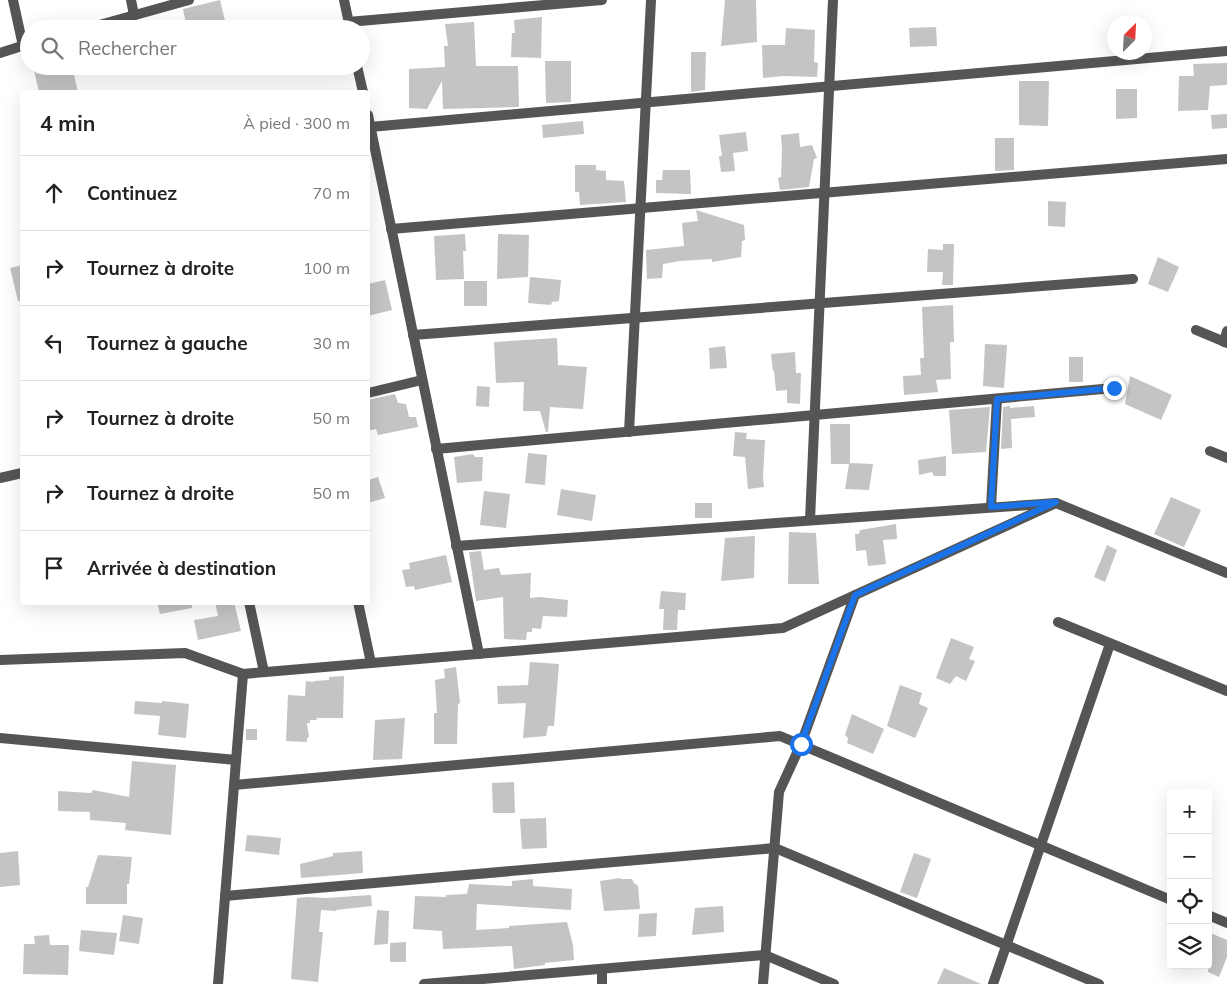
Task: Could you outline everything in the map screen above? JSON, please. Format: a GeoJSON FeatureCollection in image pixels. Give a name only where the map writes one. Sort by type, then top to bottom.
{"type":"FeatureCollection","features":[{"type":"Feature","properties":{"kind":"street"},"geometry":{"type":"LineString","coordinates":[[13,0],[20,24]]}},
{"type":"Feature","properties":{"kind":"street"},"geometry":{"type":"LineString","coordinates":[[131,0],[134,15]]}},
{"type":"Feature","properties":{"kind":"street"},"geometry":{"type":"LineString","coordinates":[[116,20],[188,0]]}},
{"type":"Feature","properties":{"kind":"street"},"geometry":{"type":"LineString","coordinates":[[344,0],[348,20]]}},
{"type":"Feature","properties":{"kind":"street"},"geometry":{"type":"LineString","coordinates":[[370,23],[602,0]]}},
{"type":"Feature","properties":{"kind":"street"},"geometry":{"type":"LineString","coordinates":[[629,432],[651,0]]}},
{"type":"Feature","properties":{"kind":"street"},"geometry":{"type":"LineString","coordinates":[[810,520],[833,0]]}},
{"type":"Feature","properties":{"kind":"street"},"geometry":{"type":"LineString","coordinates":[[0,53],[20,47]]}},
{"type":"Feature","properties":{"kind":"street"},"geometry":{"type":"LineString","coordinates":[[479,654],[370,127],[1227,50]]}},
{"type":"Feature","properties":{"kind":"street"},"geometry":{"type":"LineString","coordinates":[[360,75],[363,90]]}},
{"type":"Feature","properties":{"kind":"street"},"geometry":{"type":"LineString","coordinates":[[391,229],[1227,159]]}},
{"type":"Feature","properties":{"kind":"street"},"geometry":{"type":"LineString","coordinates":[[413,335],[1133,279]]}},
{"type":"Feature","properties":{"kind":"street"},"geometry":{"type":"LineString","coordinates":[[1196,330],[1226,342],[1227,331]]}},
{"type":"Feature","properties":{"kind":"street"},"geometry":{"type":"LineString","coordinates":[[370,393],[422,380]]}},
{"type":"Feature","properties":{"kind":"street"},"geometry":{"type":"LineString","coordinates":[[436,449],[1114,388]]}},
{"type":"Feature","properties":{"kind":"street"},"geometry":{"type":"LineString","coordinates":[[991,507],[997,399]]}},
{"type":"Feature","properties":{"kind":"street"},"geometry":{"type":"LineString","coordinates":[[1210,451],[1227,458]]}},
{"type":"Feature","properties":{"kind":"street"},"geometry":{"type":"LineString","coordinates":[[0,478],[20,473]]}},
{"type":"Feature","properties":{"kind":"street"},"geometry":{"type":"LineString","coordinates":[[456,546],[1056,502],[1227,573]]}},
{"type":"Feature","properties":{"kind":"street"},"geometry":{"type":"LineString","coordinates":[[0,660],[185,653],[243,674],[783,628],[1056,502]]}},
{"type":"Feature","properties":{"kind":"street"},"geometry":{"type":"LineString","coordinates":[[763,984],[779,792],[801,744],[855,595]]}},
{"type":"Feature","properties":{"kind":"street"},"geometry":{"type":"LineString","coordinates":[[250,605],[264,672]]}},
{"type":"Feature","properties":{"kind":"street"},"geometry":{"type":"LineString","coordinates":[[359,605],[370,663]]}},
{"type":"Feature","properties":{"kind":"street"},"geometry":{"type":"LineString","coordinates":[[1058,622],[1227,692]]}},
{"type":"Feature","properties":{"kind":"street"},"geometry":{"type":"LineString","coordinates":[[993,984],[1110,644]]}},
{"type":"Feature","properties":{"kind":"street"},"geometry":{"type":"LineString","coordinates":[[218,984],[243,674]]}},
{"type":"Feature","properties":{"kind":"street"},"geometry":{"type":"LineString","coordinates":[[234,785],[780,736],[1167,898]]}},
{"type":"Feature","properties":{"kind":"street"},"geometry":{"type":"LineString","coordinates":[[0,738],[236,760]]}},
{"type":"Feature","properties":{"kind":"street"},"geometry":{"type":"LineString","coordinates":[[225,896],[775,848],[1098,984]]}},
{"type":"Feature","properties":{"kind":"street"},"geometry":{"type":"LineString","coordinates":[[1212,917],[1227,923]]}},
{"type":"Feature","properties":{"kind":"street"},"geometry":{"type":"LineString","coordinates":[[424,984],[493,981],[602,969],[765,955],[834,984]]}},
{"type":"Feature","properties":{"kind":"street"},"geometry":{"type":"LineString","coordinates":[[602,969],[602,984]]}},
{"type":"Feature","properties":{"kind":"building"},"geometry":{"type":"Polygon","coordinates":[[[220,0],[225,20],[185,20],[183,9],[220,0]]]}},
{"type":"Feature","properties":{"kind":"building"},"geometry":{"type":"Polygon","coordinates":[[[725,0],[756,0],[757,42],[721,46],[725,0]]]}},
{"type":"Feature","properties":{"kind":"building"},"geometry":{"type":"Polygon","coordinates":[[[542,17],[541,58],[511,57],[512,33],[515,33],[514,20],[542,17]]]}},
{"type":"Feature","properties":{"kind":"building"},"geometry":{"type":"Polygon","coordinates":[[[474,22],[476,66],[518,66],[519,107],[443,109],[442,81],[427,109],[409,108],[409,69],[445,67],[444,46],[448,46],[445,24],[474,22]]]}},
{"type":"Feature","properties":{"kind":"building"},"geometry":{"type":"Polygon","coordinates":[[[936,27],[937,46],[910,47],[909,28],[936,27]]]}},
{"type":"Feature","properties":{"kind":"building"},"geometry":{"type":"Polygon","coordinates":[[[786,28],[815,30],[814,62],[818,63],[817,77],[784,76],[763,78],[762,45],[785,45],[786,28]]]}},
{"type":"Feature","properties":{"kind":"building"},"geometry":{"type":"Polygon","coordinates":[[[691,52],[706,52],[705,90],[691,92],[691,52]]]}},
{"type":"Feature","properties":{"kind":"building"},"geometry":{"type":"Polygon","coordinates":[[[545,61],[571,61],[571,102],[546,103],[545,61]]]}},
{"type":"Feature","properties":{"kind":"building"},"geometry":{"type":"Polygon","coordinates":[[[1227,63],[1227,85],[1210,86],[1208,110],[1178,111],[1179,76],[1194,76],[1193,64],[1227,63]]]}},
{"type":"Feature","properties":{"kind":"building"},"geometry":{"type":"Polygon","coordinates":[[[35,75],[74,75],[78,90],[39,90],[35,75]]]}},
{"type":"Feature","properties":{"kind":"building"},"geometry":{"type":"Polygon","coordinates":[[[1019,81],[1049,81],[1048,126],[1019,125],[1019,81]]]}},
{"type":"Feature","properties":{"kind":"building"},"geometry":{"type":"Polygon","coordinates":[[[1116,89],[1137,89],[1137,118],[1116,119],[1116,89]]]}},
{"type":"Feature","properties":{"kind":"building"},"geometry":{"type":"Polygon","coordinates":[[[1227,114],[1227,128],[1212,129],[1211,115],[1227,114]]]}},
{"type":"Feature","properties":{"kind":"building"},"geometry":{"type":"Polygon","coordinates":[[[583,121],[584,134],[543,138],[542,125],[583,121]]]}},
{"type":"Feature","properties":{"kind":"building"},"geometry":{"type":"Polygon","coordinates":[[[746,132],[748,151],[733,153],[735,171],[721,172],[719,156],[722,156],[719,135],[746,132]]]}},
{"type":"Feature","properties":{"kind":"building"},"geometry":{"type":"Polygon","coordinates":[[[799,133],[800,147],[812,145],[817,158],[814,159],[809,187],[780,190],[778,178],[781,177],[781,135],[799,133]]]}},
{"type":"Feature","properties":{"kind":"building"},"geometry":{"type":"Polygon","coordinates":[[[995,138],[1014,138],[1014,170],[995,171],[995,138]]]}},
{"type":"Feature","properties":{"kind":"building"},"geometry":{"type":"Polygon","coordinates":[[[575,165],[596,165],[596,170],[606,171],[606,180],[624,181],[626,202],[580,205],[579,192],[575,192],[575,165]]]}},
{"type":"Feature","properties":{"kind":"building"},"geometry":{"type":"Polygon","coordinates":[[[663,170],[690,170],[691,194],[656,193],[656,180],[662,180],[663,170]]]}},
{"type":"Feature","properties":{"kind":"building"},"geometry":{"type":"Polygon","coordinates":[[[1048,201],[1066,202],[1065,227],[1048,226],[1048,201]]]}},
{"type":"Feature","properties":{"kind":"building"},"geometry":{"type":"Polygon","coordinates":[[[696,210],[744,225],[745,240],[742,241],[741,257],[712,262],[712,259],[663,264],[662,278],[647,279],[646,250],[684,246],[682,223],[698,221],[696,210]]]}},
{"type":"Feature","properties":{"kind":"building"},"geometry":{"type":"Polygon","coordinates":[[[465,234],[466,251],[463,251],[464,279],[436,280],[434,236],[465,234]]]}},
{"type":"Feature","properties":{"kind":"building"},"geometry":{"type":"Polygon","coordinates":[[[498,234],[529,235],[528,277],[497,279],[498,234]]]}},
{"type":"Feature","properties":{"kind":"building"},"geometry":{"type":"Polygon","coordinates":[[[943,244],[954,244],[953,285],[942,285],[943,272],[927,272],[928,249],[943,250],[943,244]]]}},
{"type":"Feature","properties":{"kind":"building"},"geometry":{"type":"Polygon","coordinates":[[[1158,257],[1179,267],[1168,292],[1148,284],[1158,257]]]}},
{"type":"Feature","properties":{"kind":"building"},"geometry":{"type":"Polygon","coordinates":[[[20,266],[20,301],[18,301],[10,268],[20,266]]]}},
{"type":"Feature","properties":{"kind":"building"},"geometry":{"type":"Polygon","coordinates":[[[530,277],[561,280],[559,301],[552,302],[551,305],[528,303],[530,277]]]}},
{"type":"Feature","properties":{"kind":"building"},"geometry":{"type":"Polygon","coordinates":[[[385,280],[392,310],[370,316],[370,284],[385,280]]]}},
{"type":"Feature","properties":{"kind":"building"},"geometry":{"type":"Polygon","coordinates":[[[464,281],[487,281],[487,306],[464,306],[464,281]]]}},
{"type":"Feature","properties":{"kind":"building"},"geometry":{"type":"Polygon","coordinates":[[[953,305],[954,342],[950,342],[951,379],[936,380],[938,392],[904,395],[903,376],[921,375],[920,358],[924,358],[922,307],[953,305]]]}},
{"type":"Feature","properties":{"kind":"building"},"geometry":{"type":"Polygon","coordinates":[[[557,338],[558,365],[587,367],[583,409],[550,407],[548,432],[546,432],[540,411],[523,411],[524,382],[496,383],[494,342],[557,338]]]}},
{"type":"Feature","properties":{"kind":"building"},"geometry":{"type":"Polygon","coordinates":[[[985,344],[1007,345],[1004,388],[983,386],[985,344]]]}},
{"type":"Feature","properties":{"kind":"building"},"geometry":{"type":"Polygon","coordinates":[[[725,346],[727,368],[710,369],[709,348],[725,346]]]}},
{"type":"Feature","properties":{"kind":"building"},"geometry":{"type":"Polygon","coordinates":[[[795,352],[796,373],[801,373],[800,404],[787,403],[787,390],[776,391],[771,354],[795,352]]]}},
{"type":"Feature","properties":{"kind":"building"},"geometry":{"type":"Polygon","coordinates":[[[1069,357],[1083,357],[1083,382],[1069,382],[1069,357]]]}},
{"type":"Feature","properties":{"kind":"building"},"geometry":{"type":"Polygon","coordinates":[[[1130,376],[1172,395],[1161,420],[1125,404],[1130,376]]]}},
{"type":"Feature","properties":{"kind":"building"},"geometry":{"type":"Polygon","coordinates":[[[477,386],[490,387],[489,407],[476,406],[477,386]]]}},
{"type":"Feature","properties":{"kind":"building"},"geometry":{"type":"Polygon","coordinates":[[[395,394],[398,403],[406,404],[409,417],[416,417],[418,427],[378,435],[376,429],[370,430],[370,400],[395,394]]]}},
{"type":"Feature","properties":{"kind":"building"},"geometry":{"type":"Polygon","coordinates":[[[1010,406],[1010,408],[1034,406],[1035,417],[1011,419],[1012,448],[1001,449],[1003,407],[1010,406]]]}},
{"type":"Feature","properties":{"kind":"building"},"geometry":{"type":"Polygon","coordinates":[[[990,407],[986,452],[952,454],[949,410],[990,407]]]}},
{"type":"Feature","properties":{"kind":"building"},"geometry":{"type":"Polygon","coordinates":[[[830,424],[850,424],[850,463],[873,464],[869,490],[845,489],[849,464],[831,464],[830,424]]]}},
{"type":"Feature","properties":{"kind":"building"},"geometry":{"type":"Polygon","coordinates":[[[735,432],[747,433],[746,439],[765,440],[764,487],[748,489],[745,457],[733,456],[735,432]]]}},
{"type":"Feature","properties":{"kind":"building"},"geometry":{"type":"Polygon","coordinates":[[[528,453],[547,455],[545,485],[525,483],[528,453]]]}},
{"type":"Feature","properties":{"kind":"building"},"geometry":{"type":"Polygon","coordinates":[[[473,454],[475,457],[483,457],[482,481],[457,483],[454,457],[473,454]]]}},
{"type":"Feature","properties":{"kind":"building"},"geometry":{"type":"Polygon","coordinates":[[[946,456],[946,476],[934,476],[932,472],[919,475],[918,460],[946,456]]]}},
{"type":"Feature","properties":{"kind":"building"},"geometry":{"type":"Polygon","coordinates":[[[378,477],[385,498],[370,502],[370,479],[378,477]]]}},
{"type":"Feature","properties":{"kind":"building"},"geometry":{"type":"Polygon","coordinates":[[[561,489],[596,495],[592,521],[557,515],[561,489]]]}},
{"type":"Feature","properties":{"kind":"building"},"geometry":{"type":"Polygon","coordinates":[[[484,491],[510,494],[506,528],[480,525],[484,491]]]}},
{"type":"Feature","properties":{"kind":"building"},"geometry":{"type":"Polygon","coordinates":[[[1171,497],[1201,510],[1184,547],[1154,534],[1171,497]]]}},
{"type":"Feature","properties":{"kind":"building"},"geometry":{"type":"Polygon","coordinates":[[[695,503],[712,503],[712,518],[695,518],[695,503]]]}},
{"type":"Feature","properties":{"kind":"building"},"geometry":{"type":"Polygon","coordinates":[[[896,524],[897,539],[883,540],[886,564],[868,566],[866,550],[856,551],[855,534],[859,534],[860,530],[896,524]]]}},
{"type":"Feature","properties":{"kind":"building"},"geometry":{"type":"Polygon","coordinates":[[[789,532],[816,533],[819,584],[788,584],[789,532]]]}},
{"type":"Feature","properties":{"kind":"building"},"geometry":{"type":"Polygon","coordinates":[[[755,536],[754,578],[721,581],[725,538],[755,536]]]}},
{"type":"Feature","properties":{"kind":"building"},"geometry":{"type":"Polygon","coordinates":[[[1107,545],[1117,550],[1105,582],[1094,577],[1107,545]]]}},
{"type":"Feature","properties":{"kind":"building"},"geometry":{"type":"Polygon","coordinates":[[[481,551],[484,570],[499,568],[501,575],[531,573],[530,598],[540,597],[568,600],[567,617],[543,616],[541,629],[532,628],[532,632],[527,632],[526,640],[504,639],[503,597],[476,601],[469,552],[481,551]]]}},
{"type":"Feature","properties":{"kind":"building"},"geometry":{"type":"Polygon","coordinates":[[[446,555],[452,582],[415,590],[414,586],[406,587],[402,570],[410,569],[409,563],[446,555]]]}},
{"type":"Feature","properties":{"kind":"building"},"geometry":{"type":"Polygon","coordinates":[[[661,591],[686,593],[685,610],[678,610],[677,630],[663,630],[664,609],[659,609],[661,591]]]}},
{"type":"Feature","properties":{"kind":"building"},"geometry":{"type":"Polygon","coordinates":[[[158,605],[192,605],[192,608],[160,614],[158,605]]]}},
{"type":"Feature","properties":{"kind":"building"},"geometry":{"type":"Polygon","coordinates":[[[216,605],[235,605],[241,631],[198,640],[194,620],[218,616],[216,605]]]}},
{"type":"Feature","properties":{"kind":"building"},"geometry":{"type":"Polygon","coordinates":[[[951,638],[974,647],[969,659],[975,661],[966,681],[956,676],[950,684],[936,678],[951,638]]]}},
{"type":"Feature","properties":{"kind":"building"},"geometry":{"type":"Polygon","coordinates":[[[530,662],[559,664],[554,726],[548,726],[546,736],[523,738],[526,703],[498,704],[497,686],[528,685],[530,662]]]}},
{"type":"Feature","properties":{"kind":"building"},"geometry":{"type":"Polygon","coordinates":[[[456,667],[460,703],[458,704],[457,744],[434,744],[434,713],[437,713],[435,680],[445,678],[444,669],[456,667]]]}},
{"type":"Feature","properties":{"kind":"building"},"geometry":{"type":"Polygon","coordinates":[[[344,676],[343,718],[316,718],[317,720],[310,720],[310,723],[307,723],[309,737],[307,742],[286,741],[288,695],[305,696],[306,681],[314,682],[329,680],[329,677],[344,676]]]}},
{"type":"Feature","properties":{"kind":"building"},"geometry":{"type":"Polygon","coordinates":[[[900,685],[922,693],[919,704],[928,708],[915,738],[887,726],[900,685]]]}},
{"type":"Feature","properties":{"kind":"building"},"geometry":{"type":"Polygon","coordinates":[[[135,701],[189,704],[186,738],[158,735],[160,716],[134,714],[135,701]]]}},
{"type":"Feature","properties":{"kind":"building"},"geometry":{"type":"Polygon","coordinates":[[[852,714],[884,729],[873,754],[847,743],[848,738],[845,735],[852,714]]]}},
{"type":"Feature","properties":{"kind":"building"},"geometry":{"type":"Polygon","coordinates":[[[405,718],[402,759],[373,760],[375,720],[405,718]]]}},
{"type":"Feature","properties":{"kind":"building"},"geometry":{"type":"Polygon","coordinates":[[[246,729],[257,729],[257,740],[246,740],[246,729]]]}},
{"type":"Feature","properties":{"kind":"building"},"geometry":{"type":"Polygon","coordinates":[[[132,761],[176,765],[171,835],[125,830],[126,823],[90,820],[90,812],[58,811],[58,791],[91,793],[93,790],[129,797],[132,761]]]}},
{"type":"Feature","properties":{"kind":"building"},"geometry":{"type":"Polygon","coordinates":[[[514,782],[515,813],[493,813],[492,783],[514,782]]]}},
{"type":"Feature","properties":{"kind":"building"},"geometry":{"type":"Polygon","coordinates":[[[546,818],[547,848],[522,849],[520,819],[546,818]]]}},
{"type":"Feature","properties":{"kind":"building"},"geometry":{"type":"Polygon","coordinates":[[[247,835],[281,838],[279,855],[245,851],[247,835]]]}},
{"type":"Feature","properties":{"kind":"building"},"geometry":{"type":"Polygon","coordinates":[[[18,851],[20,885],[0,887],[0,853],[18,851]]]}},
{"type":"Feature","properties":{"kind":"building"},"geometry":{"type":"Polygon","coordinates":[[[362,851],[363,873],[301,878],[300,864],[333,856],[333,853],[362,851]]]}},
{"type":"Feature","properties":{"kind":"building"},"geometry":{"type":"Polygon","coordinates":[[[914,853],[931,859],[917,898],[900,892],[914,853]]]}},
{"type":"Feature","properties":{"kind":"building"},"geometry":{"type":"Polygon","coordinates":[[[98,855],[132,857],[129,884],[127,884],[127,904],[86,904],[86,887],[88,887],[98,855]]]}},
{"type":"Feature","properties":{"kind":"building"},"geometry":{"type":"Polygon","coordinates":[[[620,878],[632,879],[638,886],[640,909],[604,911],[600,881],[620,878]]]}},
{"type":"Feature","properties":{"kind":"building"},"geometry":{"type":"Polygon","coordinates":[[[533,879],[533,886],[572,889],[571,910],[477,904],[476,930],[567,922],[573,945],[574,960],[514,969],[512,946],[443,949],[442,931],[413,929],[415,896],[446,897],[446,895],[467,894],[469,884],[512,886],[512,881],[533,879]]]}},
{"type":"Feature","properties":{"kind":"building"},"geometry":{"type":"Polygon","coordinates":[[[371,895],[372,906],[336,911],[321,910],[319,932],[323,932],[318,982],[291,979],[297,898],[371,895]]]}},
{"type":"Feature","properties":{"kind":"building"},"geometry":{"type":"Polygon","coordinates":[[[723,906],[724,932],[692,935],[695,908],[723,906]]]}},
{"type":"Feature","properties":{"kind":"building"},"geometry":{"type":"Polygon","coordinates":[[[377,910],[389,911],[388,944],[374,945],[377,910]]]}},
{"type":"Feature","properties":{"kind":"building"},"geometry":{"type":"Polygon","coordinates":[[[657,913],[656,936],[638,937],[639,914],[657,913]]]}},
{"type":"Feature","properties":{"kind":"building"},"geometry":{"type":"Polygon","coordinates":[[[123,915],[143,918],[139,944],[119,941],[123,915]]]}},
{"type":"Feature","properties":{"kind":"building"},"geometry":{"type":"Polygon","coordinates":[[[81,930],[117,933],[114,955],[79,951],[81,930]]]}},
{"type":"Feature","properties":{"kind":"building"},"geometry":{"type":"Polygon","coordinates":[[[1212,934],[1227,940],[1227,957],[1219,977],[1208,972],[1208,969],[1212,969],[1212,934]]]}},
{"type":"Feature","properties":{"kind":"building"},"geometry":{"type":"Polygon","coordinates":[[[49,935],[50,945],[69,945],[68,975],[23,974],[24,944],[35,944],[34,936],[49,935]]]}},
{"type":"Feature","properties":{"kind":"building"},"geometry":{"type":"Polygon","coordinates":[[[406,942],[406,962],[390,962],[390,943],[406,942]]]}},
{"type":"Feature","properties":{"kind":"building"},"geometry":{"type":"Polygon","coordinates":[[[944,968],[981,984],[937,984],[944,968]]]}},
{"type":"Feature","properties":{"kind":"route"},"geometry":{"type":"LineString","coordinates":[[801,744],[855,595],[1056,502],[991,507],[997,399],[1114,388]]}}]}
